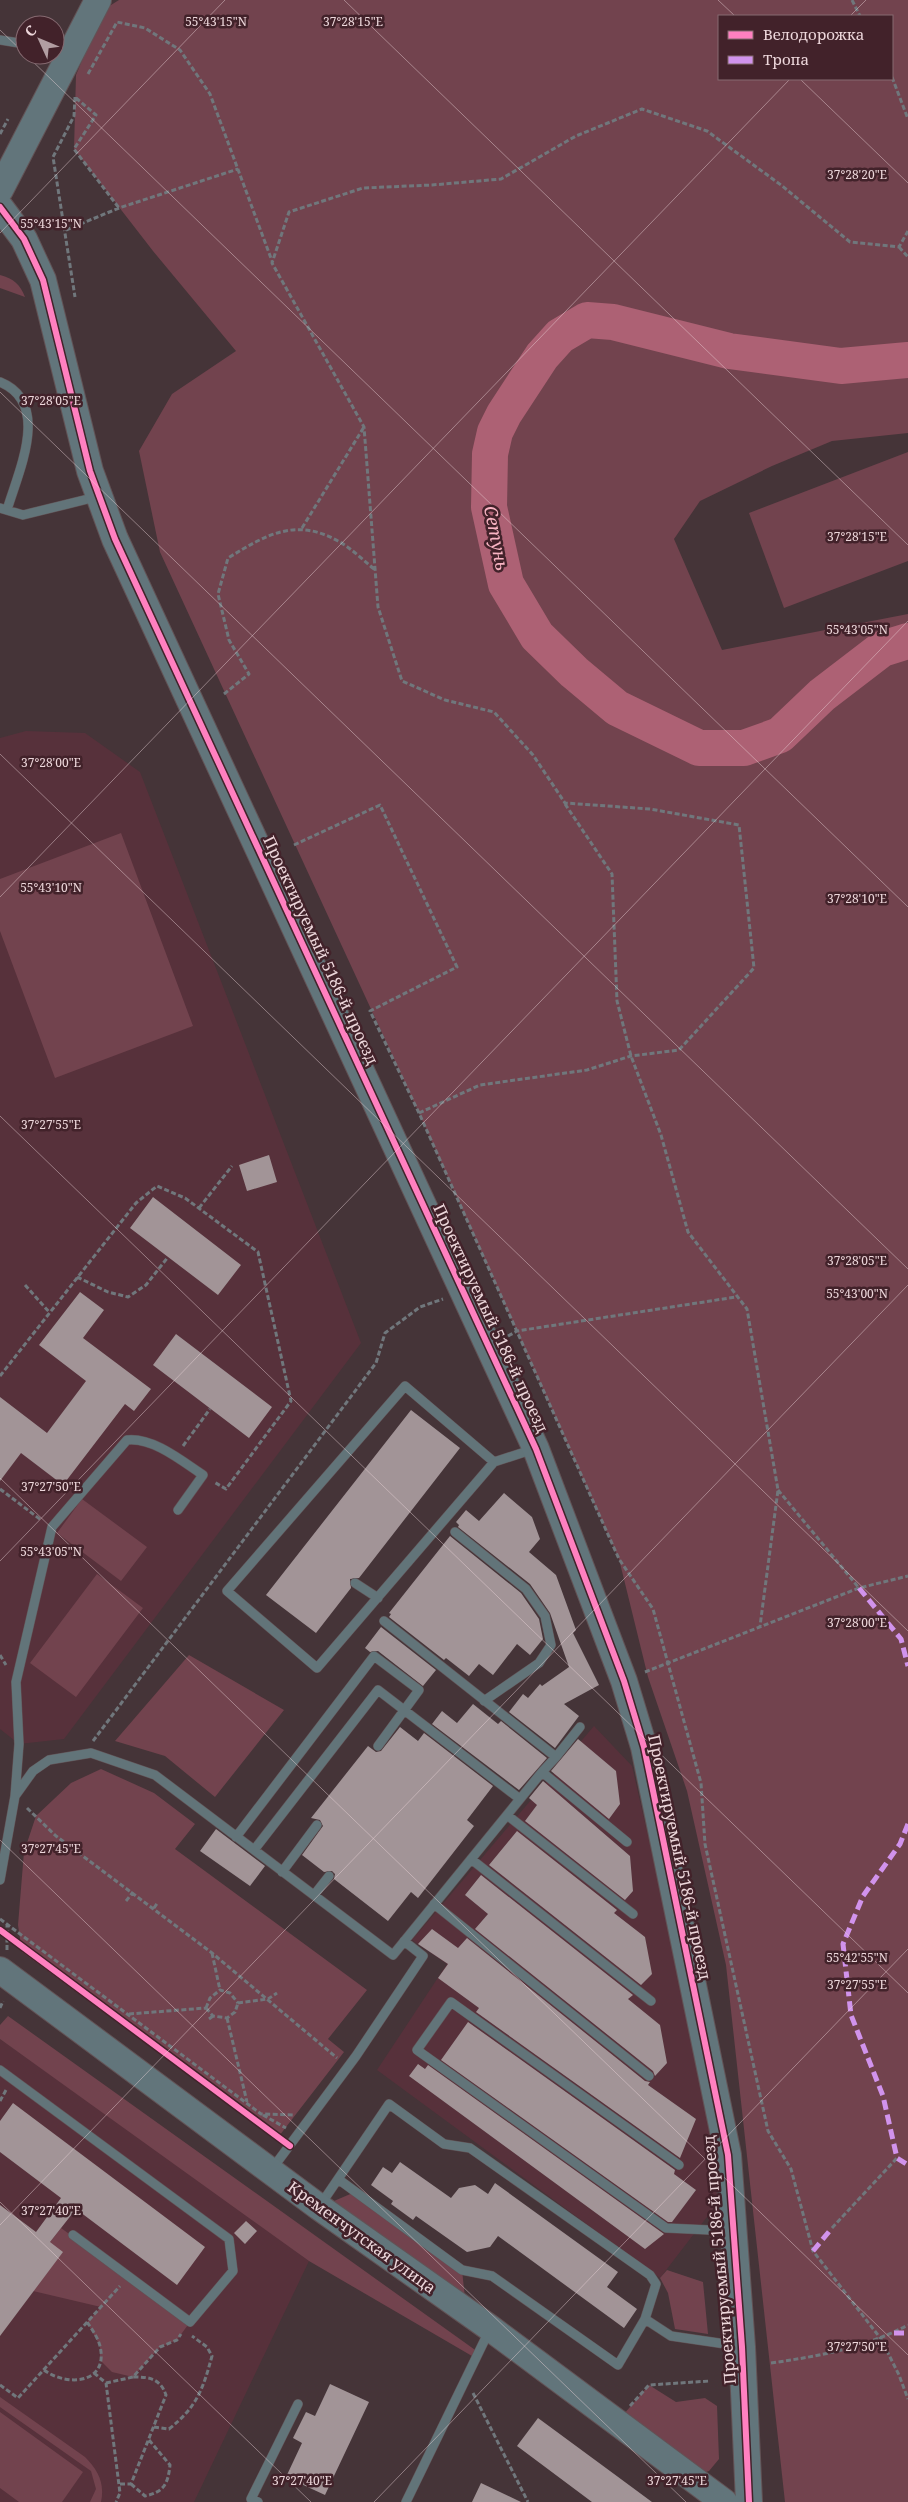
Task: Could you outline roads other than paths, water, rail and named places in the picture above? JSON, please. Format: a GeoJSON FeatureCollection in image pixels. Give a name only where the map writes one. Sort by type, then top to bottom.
{"type":"FeatureCollection","features":[{"type":"Feature","properties":{"kind":"street"},"geometry":{"type":"LineString","coordinates":[[0,190],[67,52],[98,0]]}},
{"type":"Feature","properties":{"kind":"street","name":"Проектируемый 5186-й проезд"},"geometry":{"type":"LineString","coordinates":[[0,207],[24,239],[43,280],[90,471],[119,548],[536,1448],[624,1681],[644,1747],[728,2154],[742,2347],[749,2502]]}},
{"type":"Feature","properties":{"kind":"street","name":"Кременчугская улица"},"geometry":{"type":"LineString","coordinates":[[0,1970],[270,2171],[490,2328],[724,2502]]}},
{"type":"Feature","properties":{"kind":"lane"},"geometry":{"type":"LineString","coordinates":[[0,40],[15,42]]}},
{"type":"Feature","properties":{"kind":"lane"},"geometry":{"type":"LineString","coordinates":[[0,382],[11,387],[21,397],[28,414],[28,435],[4,509],[23,515],[99,496]]}},
{"type":"Feature","properties":{"kind":"lane"},"geometry":{"type":"LineString","coordinates":[[494,1462],[405,1386],[227,1592],[317,1668],[494,1462],[536,1448]]}},
{"type":"Feature","properties":{"kind":"lane"},"geometry":{"type":"LineString","coordinates":[[0,1880],[15,1796],[18,1744],[16,1682],[52,1527],[126,1440],[138,1439],[176,1457],[203,1475],[178,1510]]}},
{"type":"Feature","properties":{"kind":"lane"},"geometry":{"type":"LineString","coordinates":[[455,1532],[526,1589],[545,1616],[551,1645],[539,1663],[484,1701]]}},
{"type":"Feature","properties":{"kind":"lane"},"geometry":{"type":"LineString","coordinates":[[355,1582],[378,1598]]}},
{"type":"Feature","properties":{"kind":"lane"},"geometry":{"type":"LineString","coordinates":[[384,1622],[556,1757]]}},
{"type":"Feature","properties":{"kind":"lane"},"geometry":{"type":"LineString","coordinates":[[236,1837],[374,1656],[420,1690],[378,1746]]}},
{"type":"Feature","properties":{"kind":"lane"},"geometry":{"type":"LineString","coordinates":[[254,1850],[378,1690],[520,1799]]}},
{"type":"Feature","properties":{"kind":"lane"},"geometry":{"type":"LineString","coordinates":[[15,1796],[32,1771],[49,1760],[91,1754],[154,1775],[392,1955],[580,1727]]}},
{"type":"Feature","properties":{"kind":"lane"},"geometry":{"type":"LineString","coordinates":[[542,1772],[627,1842]]}},
{"type":"Feature","properties":{"kind":"lane"},"geometry":{"type":"LineString","coordinates":[[507,1815],[633,1914]]}},
{"type":"Feature","properties":{"kind":"lane"},"geometry":{"type":"LineString","coordinates":[[282,1872],[317,1826]]}},
{"type":"Feature","properties":{"kind":"lane"},"geometry":{"type":"LineString","coordinates":[[471,1859],[651,2001]]}},
{"type":"Feature","properties":{"kind":"lane"},"geometry":{"type":"LineString","coordinates":[[314,1895],[330,1876]]}},
{"type":"Feature","properties":{"kind":"lane"},"geometry":{"type":"LineString","coordinates":[[434,1904],[649,2076]]}},
{"type":"Feature","properties":{"kind":"lane"},"geometry":{"type":"LineString","coordinates":[[270,2171],[356,2056],[423,1956],[404,1941]]}},
{"type":"Feature","properties":{"kind":"lane"},"geometry":{"type":"LineString","coordinates":[[679,2165],[451,2002],[417,2050],[666,2228],[733,2231]]}},
{"type":"Feature","properties":{"kind":"lane"},"geometry":{"type":"LineString","coordinates":[[0,2070],[229,2240],[233,2271],[190,2322],[72,2235]]}},
{"type":"Feature","properties":{"kind":"lane"},"geometry":{"type":"LineString","coordinates":[[319,2207],[338,2179],[389,2104],[444,2144],[470,2148],[650,2275],[656,2284],[645,2319],[618,2365],[492,2276],[462,2270],[338,2179]]}},
{"type":"Feature","properties":{"kind":"lane"},"geometry":{"type":"LineString","coordinates":[[645,2319],[671,2336],[742,2347]]}},
{"type":"Feature","properties":{"kind":"lane"},"geometry":{"type":"LineString","coordinates":[[406,2502],[490,2328]]}},
{"type":"Feature","properties":{"kind":"lane"},"geometry":{"type":"LineString","coordinates":[[258,2502],[251,2499],[298,2404]]}},
{"type":"Feature","properties":{"kind":"waterway","name":"Сетунь"},"geometry":{"type":"LineString","coordinates":[[908,360],[841,366],[729,351],[613,322],[587,320],[560,336],[542,356],[504,414],[495,432],[490,454],[489,507],[506,584],[537,636],[574,672],[617,708],[699,748],[744,748],[780,735],[822,695],[882,649],[908,641]]}}]}
